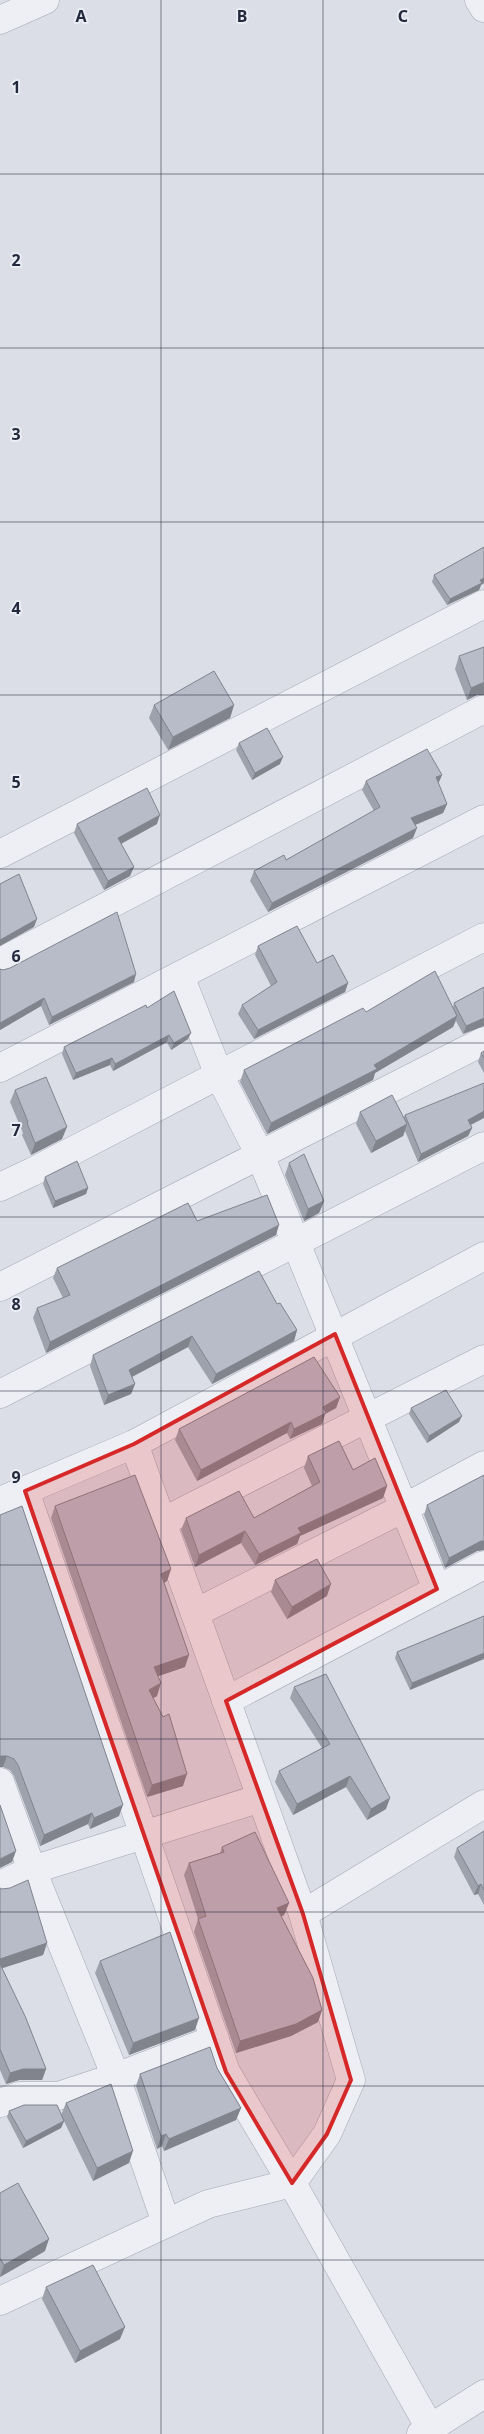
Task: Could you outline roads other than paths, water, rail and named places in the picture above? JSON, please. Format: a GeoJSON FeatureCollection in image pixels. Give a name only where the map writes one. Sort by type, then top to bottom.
{"type":"FeatureCollection","features":[{"type":"Feature","properties":{"kind":"street"},"geometry":{"type":"LineString","coordinates":[[0,20],[45,0]]}},
{"type":"Feature","properties":{"kind":"street"},"geometry":{"type":"LineString","coordinates":[[479,0],[484,8]]}},
{"type":"Feature","properties":{"kind":"street"},"geometry":{"type":"LineString","coordinates":[[0,854],[484,604]]}},
{"type":"Feature","properties":{"kind":"street"},"geometry":{"type":"LineString","coordinates":[[0,962],[484,708]]}},
{"type":"Feature","properties":{"kind":"street"},"geometry":{"type":"LineString","coordinates":[[0,1068],[484,819]]}},
{"type":"Feature","properties":{"kind":"street"},"geometry":{"type":"LineString","coordinates":[[0,1187],[484,937]]}},
{"type":"Feature","properties":{"kind":"street"},"geometry":{"type":"LineString","coordinates":[[180,976],[219,1075],[260,1155],[335,1334],[437,1589]]}},
{"type":"Feature","properties":{"kind":"street"},"geometry":{"type":"LineString","coordinates":[[0,1287],[484,1041]]}},
{"type":"Feature","properties":{"kind":"street"},"geometry":{"type":"LineString","coordinates":[[0,1394],[484,1146]]}},
{"type":"Feature","properties":{"kind":"street"},"geometry":{"type":"LineString","coordinates":[[0,1502],[134,1444],[335,1334],[484,1256]]}},
{"type":"Feature","properties":{"kind":"street"},"geometry":{"type":"LineString","coordinates":[[162,1522],[484,1359]]}},
{"type":"Feature","properties":{"kind":"street"},"geometry":{"type":"LineString","coordinates":[[0,2300],[208,2204],[292,2183],[327,2134],[351,2080],[303,1914],[134,1444]]}},
{"type":"Feature","properties":{"kind":"street"},"geometry":{"type":"LineString","coordinates":[[195,1613],[404,1508],[484,1465]]}},
{"type":"Feature","properties":{"kind":"street"},"geometry":{"type":"LineString","coordinates":[[25,1491],[226,2072],[292,2183],[426,2431],[484,2394]]}},
{"type":"Feature","properties":{"kind":"street"},"geometry":{"type":"LineString","coordinates":[[226,1701],[484,1565]]}},
{"type":"Feature","properties":{"kind":"street"},"geometry":{"type":"LineString","coordinates":[[0,1782],[32,1870],[116,2076],[166,2223]]}},
{"type":"Feature","properties":{"kind":"street"},"geometry":{"type":"LineString","coordinates":[[0,1885],[32,1870],[261,1798]]}},
{"type":"Feature","properties":{"kind":"street"},"geometry":{"type":"LineString","coordinates":[[303,1914],[484,1804]]}},
{"type":"Feature","properties":{"kind":"street"},"geometry":{"type":"LineString","coordinates":[[0,2103],[18,2096],[58,2096],[215,2039]]}}]}
